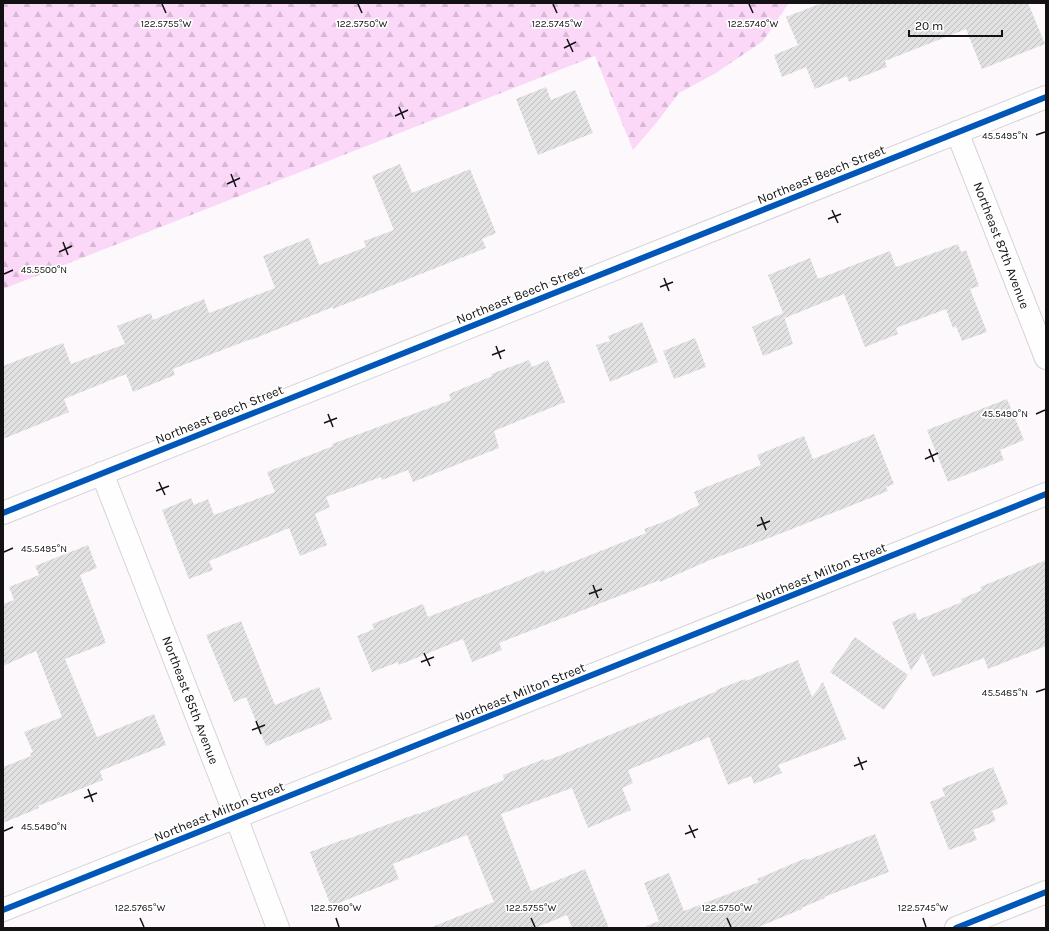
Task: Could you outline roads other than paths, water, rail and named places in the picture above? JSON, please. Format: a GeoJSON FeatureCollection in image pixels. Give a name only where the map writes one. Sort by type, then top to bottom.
{"type":"FeatureCollection","features":[{"type":"Feature","properties":{"kind":"street","name":"Northeast Beech Street"},"geometry":{"type":"LineString","coordinates":[[3,513],[1046,97]]}},
{"type":"Feature","properties":{"kind":"street","name":"Northeast 87th Avenue"},"geometry":{"type":"LineString","coordinates":[[957,132],[1046,358]]}},
{"type":"Feature","properties":{"kind":"street","name":"Northeast 85th Avenue"},"geometry":{"type":"LineString","coordinates":[[102,473],[278,928]]}},
{"type":"Feature","properties":{"kind":"street","name":"Northeast Milton Street"},"geometry":{"type":"LineString","coordinates":[[3,910],[1046,494]]}},
{"type":"Feature","properties":{"kind":"street"},"geometry":{"type":"LineString","coordinates":[[956,928],[1046,892]]}}]}
